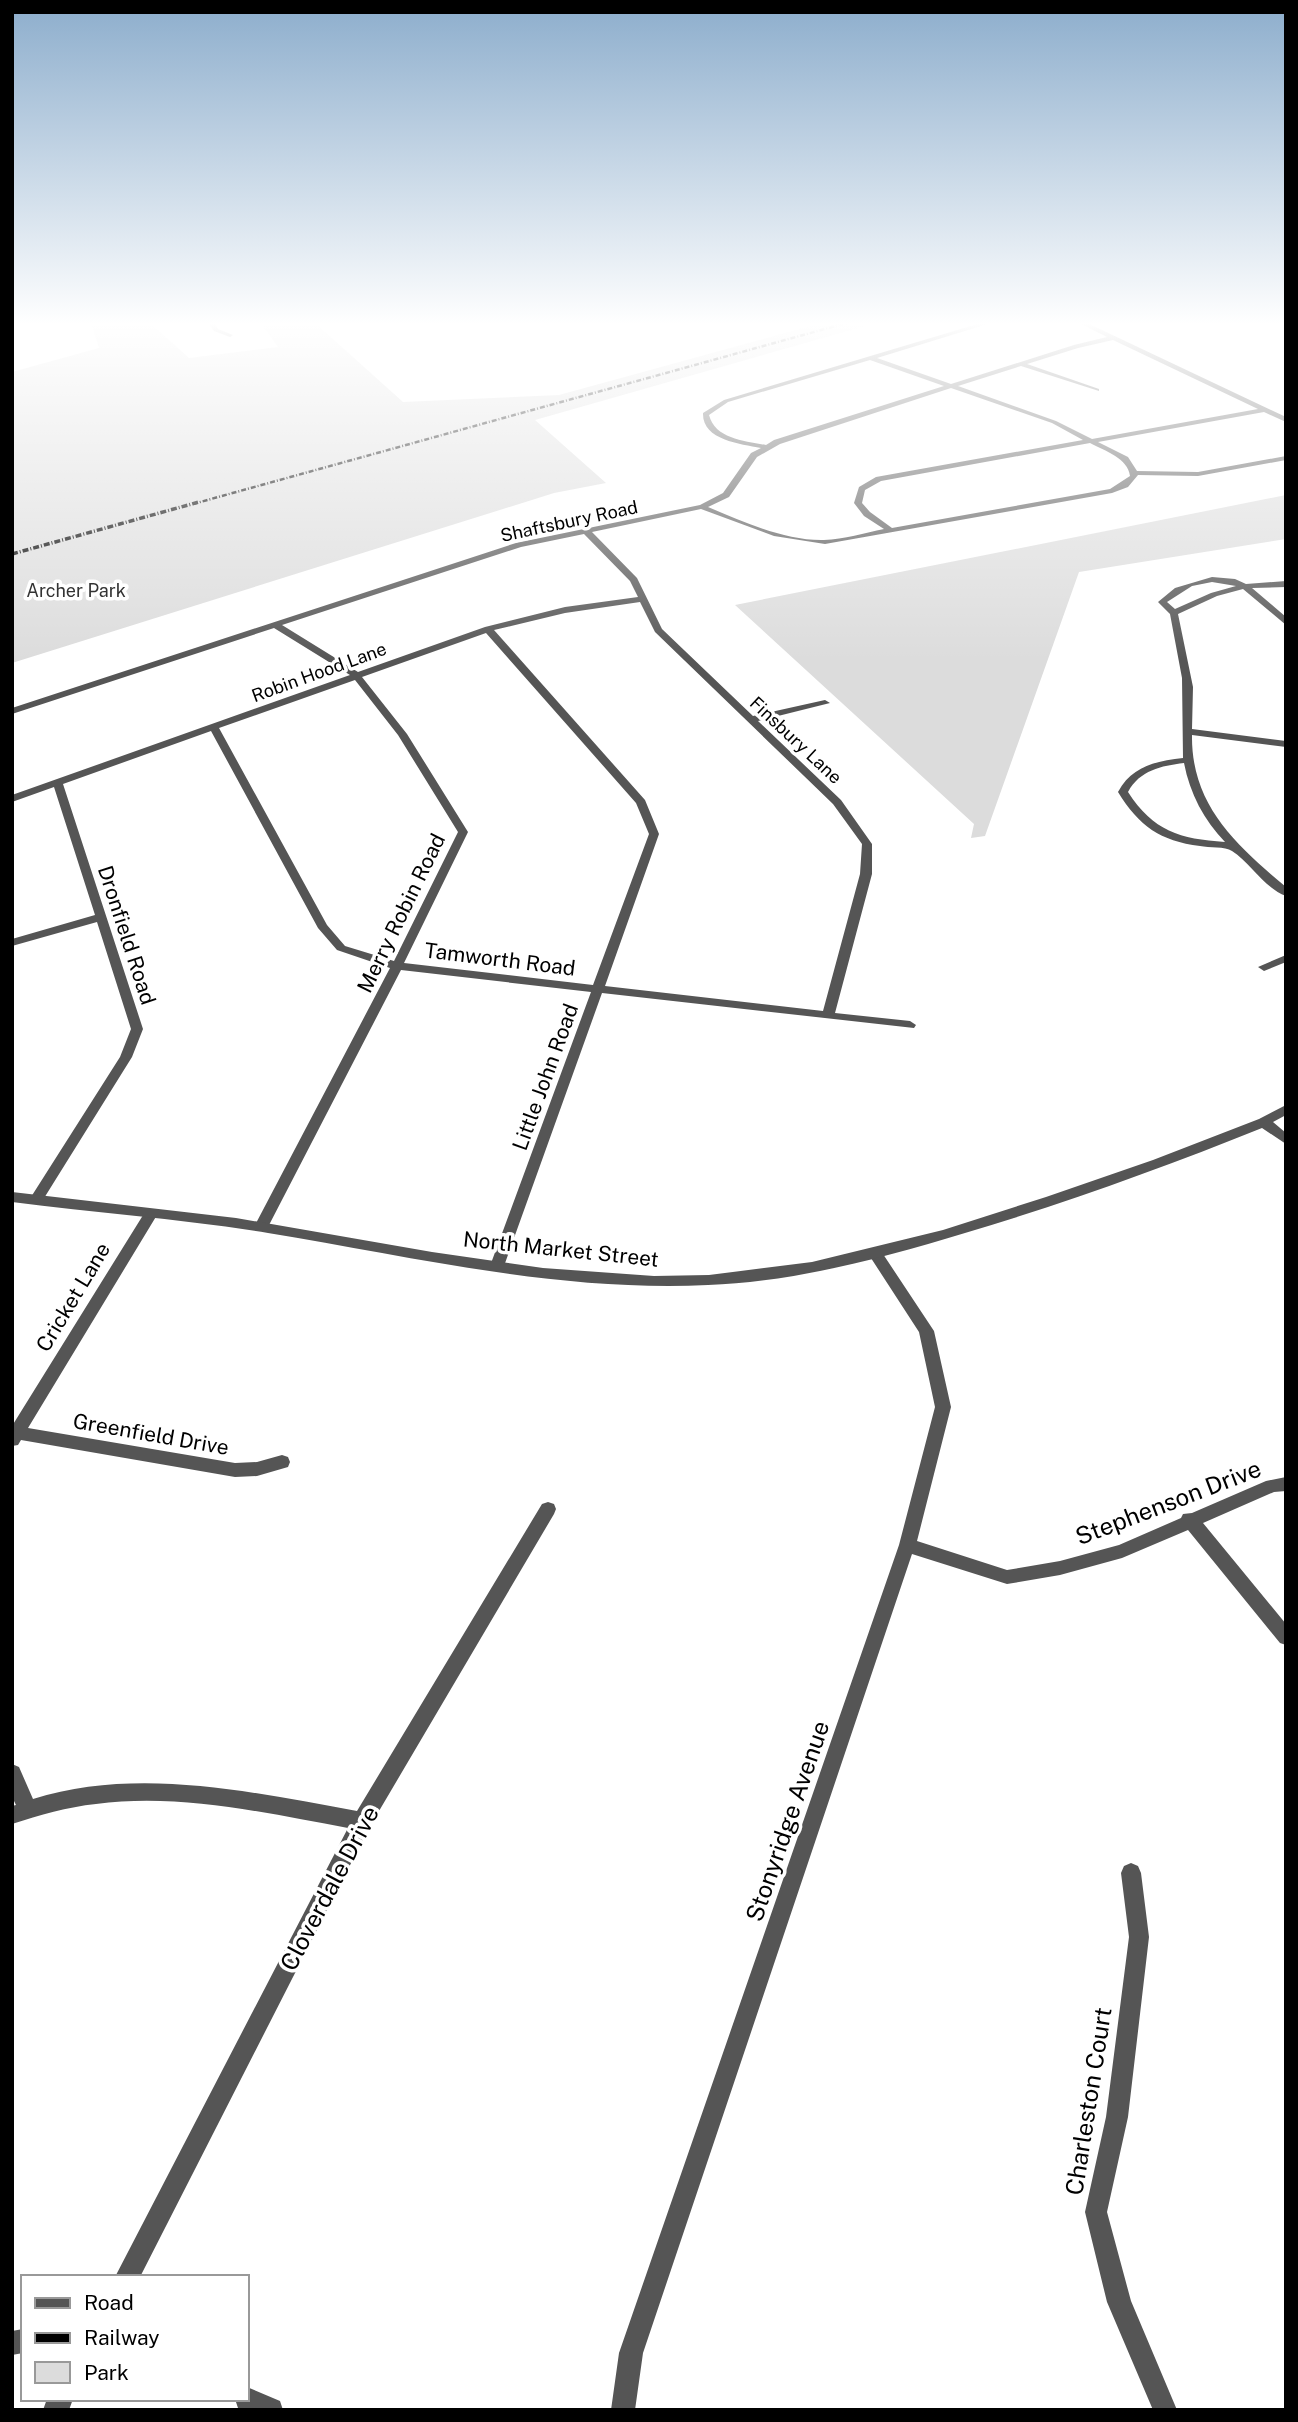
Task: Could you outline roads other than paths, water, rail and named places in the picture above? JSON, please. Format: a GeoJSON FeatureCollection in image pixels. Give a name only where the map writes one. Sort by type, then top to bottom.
{"type":"FeatureCollection","features":[{"type":"Feature","properties":{"kind":"street"},"geometry":{"type":"LineString","coordinates":[[722,435],[765,447]]}},
{"type":"Feature","properties":{"kind":"street","name":"Shaftsbury Road"},"geometry":{"type":"LineString","coordinates":[[12,711],[519,545],[702,507],[726,495],[754,455],[765,447],[802,435]]}},
{"type":"Feature","properties":{"kind":"street"},"geometry":{"type":"LineString","coordinates":[[1081,435],[1125,459],[1136,473]]}},
{"type":"Feature","properties":{"kind":"street"},"geometry":{"type":"LineString","coordinates":[[892,531],[867,514],[858,503],[859,493],[873,482],[897,475],[1120,435]]}},
{"type":"Feature","properties":{"kind":"street"},"geometry":{"type":"LineString","coordinates":[[1136,473],[1198,474],[1286,458]]}},
{"type":"Feature","properties":{"kind":"street"},"geometry":{"type":"LineString","coordinates":[[702,507],[755,531],[802,541],[847,540],[1112,491],[1130,482],[1136,473]]}},
{"type":"Feature","properties":{"kind":"street","name":"Finsbury Lane"},"geometry":{"type":"LineString","coordinates":[[586,531],[624,567],[658,630],[837,802],[867,844],[866,874],[828,1015]]}},
{"type":"Feature","properties":{"kind":"street"},"geometry":{"type":"LineString","coordinates":[[1286,622],[1244,585],[1234,581],[1214,581],[1172,591],[1162,601],[1174,613],[1175,639],[1188,686],[1188,760],[1200,801],[1230,846],[1286,893]]}},
{"type":"Feature","properties":{"kind":"street"},"geometry":{"type":"LineString","coordinates":[[1174,613],[1199,599],[1244,585],[1286,584]]}},
{"type":"Feature","properties":{"kind":"street","name":"Robin Hood Lane"},"geometry":{"type":"LineString","coordinates":[[12,799],[488,629],[565,610],[643,599]]}},
{"type":"Feature","properties":{"kind":"street","name":"Merry Robin Road"},"geometry":{"type":"LineString","coordinates":[[261,1227],[397,966],[463,832],[402,734],[355,675],[275,625]]}},
{"type":"Feature","properties":{"kind":"street","name":"Little John Road"},"geometry":{"type":"LineString","coordinates":[[488,629],[641,802],[654,834],[497,1266]]}},
{"type":"Feature","properties":{"kind":"street"},"geometry":{"type":"LineString","coordinates":[[750,720],[825,703]]}},
{"type":"Feature","properties":{"kind":"street","name":"Tamworth Road"},"geometry":{"type":"LineString","coordinates":[[214,727],[322,926],[341,948],[397,966],[910,1025]]}},
{"type":"Feature","properties":{"kind":"street"},"geometry":{"type":"LineString","coordinates":[[1186,731],[1286,744]]}},
{"type":"Feature","properties":{"kind":"street"},"geometry":{"type":"LineString","coordinates":[[1188,760],[1144,769],[1128,779],[1123,792],[1135,813],[1159,832],[1196,844],[1230,846]]}},
{"type":"Feature","properties":{"kind":"street","name":"Dronfield Road"},"geometry":{"type":"LineString","coordinates":[[36,1200],[126,1057],[137,1030],[58,783]]}},
{"type":"Feature","properties":{"kind":"street"},"geometry":{"type":"LineString","coordinates":[[12,943],[101,918]]}},
{"type":"Feature","properties":{"kind":"street"},"geometry":{"type":"LineString","coordinates":[[1264,967],[1286,958]]}},
{"type":"Feature","properties":{"kind":"street","name":"North Market Street"},"geometry":{"type":"LineString","coordinates":[[12,1197],[261,1227],[497,1266],[608,1279],[710,1280],[828,1266],[876,1255],[1096,1187],[1264,1122],[1286,1109]]}},
{"type":"Feature","properties":{"kind":"street"},"geometry":{"type":"LineString","coordinates":[[1264,1122],[1286,1139]]}},
{"type":"Feature","properties":{"kind":"street","name":"Cricket Lane"},"geometry":{"type":"LineString","coordinates":[[14,1435],[150,1215]]}},
{"type":"Feature","properties":{"kind":"street","name":"Stonyridge Avenue"},"geometry":{"type":"LineString","coordinates":[[623,2410],[631,2353],[907,1545],[943,1406],[926,1331],[876,1255]]}},
{"type":"Feature","properties":{"kind":"street","name":"Greenfield Drive"},"geometry":{"type":"LineString","coordinates":[[14,1435],[235,1470],[257,1469],[282,1462]]}},
{"type":"Feature","properties":{"kind":"street","name":"Stephenson Drive"},"geometry":{"type":"LineString","coordinates":[[907,1545],[1007,1577],[1060,1568],[1122,1551],[1189,1519],[1272,1486],[1286,1484]]}},
{"type":"Feature","properties":{"kind":"street","name":"Cloverdale Drive"},"geometry":{"type":"LineString","coordinates":[[128,2275],[362,1821],[548,1509]]}},
{"type":"Feature","properties":{"kind":"street"},"geometry":{"type":"LineString","coordinates":[[1189,1519],[1286,1637]]}},
{"type":"Feature","properties":{"kind":"street"},"geometry":{"type":"LineString","coordinates":[[12,1773],[20,1812],[98,1794],[163,1794],[243,1800],[362,1821]]}},
{"type":"Feature","properties":{"kind":"street","name":"Charleston Court"},"geometry":{"type":"LineString","coordinates":[[1131,1873],[1139,1937],[1117,2117],[1097,2212],[1119,2302],[1165,2410]]}},
{"type":"Feature","properties":{"kind":"street"},"geometry":{"type":"LineString","coordinates":[[248,2399],[271,2410]]}},
{"type":"Feature","properties":{"kind":"railway"},"geometry":{"type":"LineString","coordinates":[[193,504],[442,435]]}},
{"type":"Feature","properties":{"kind":"railway"},"geometry":{"type":"LineString","coordinates":[[12,554],[199,502]]}},
{"type":"Feature","properties":{"kind":"park label","name":"Archer Park"},"geometry":{"type":"Point","coordinates":[76,590]}}]}
